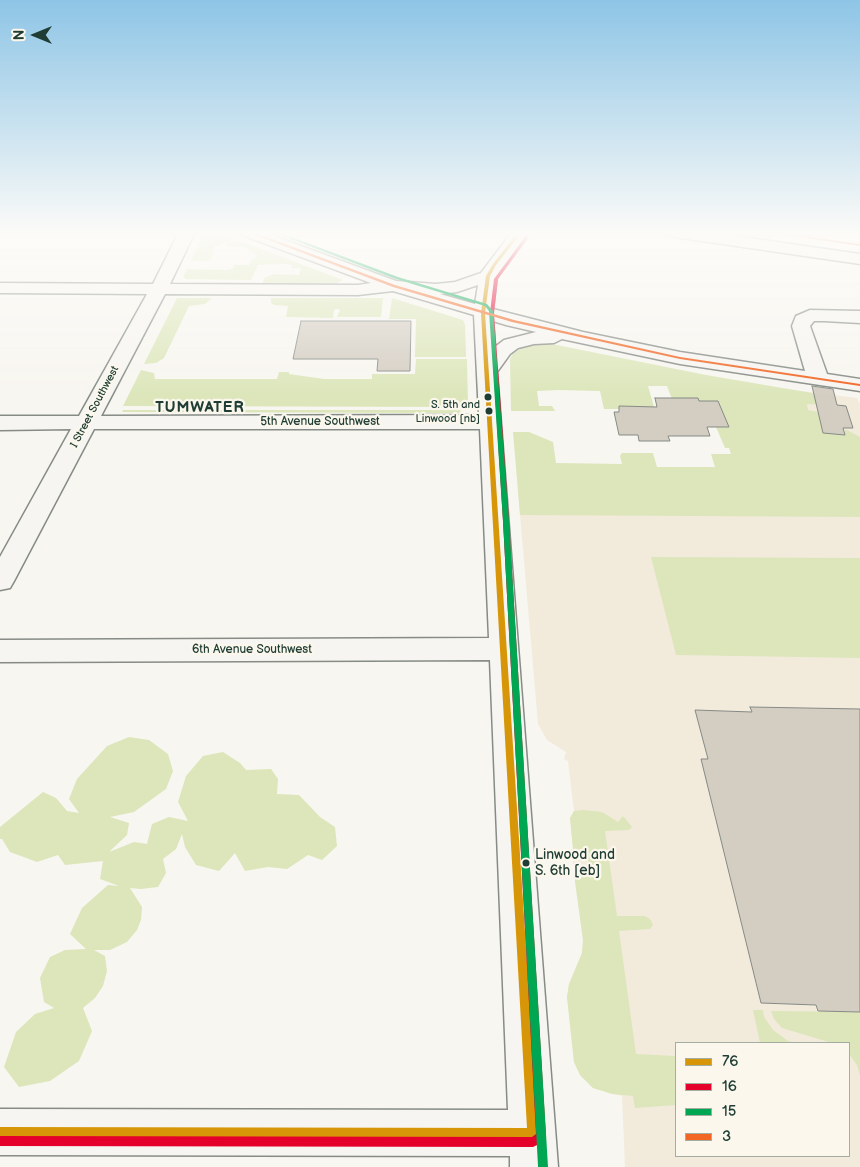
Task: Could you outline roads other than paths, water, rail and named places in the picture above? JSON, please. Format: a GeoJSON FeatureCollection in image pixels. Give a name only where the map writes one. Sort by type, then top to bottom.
{"type":"FeatureCollection","features":[{"type":"Feature","properties":{"kind":"main road"},"geometry":{"type":"LineString","coordinates":[[0,288],[358,290],[390,286]]}},
{"type":"Feature","properties":{"kind":"main road"},"geometry":{"type":"LineString","coordinates":[[396,286],[483,313],[583,338],[690,360],[860,385]]}},
{"type":"Feature","properties":{"kind":"main road"},"geometry":{"type":"LineString","coordinates":[[400,286],[436,289],[453,286]]}},
{"type":"Feature","properties":{"kind":"main road"},"geometry":{"type":"LineString","coordinates":[[0,1132],[534,1150],[488,370],[483,313],[487,286]]}},
{"type":"Feature","properties":{"kind":"main road","name":"I Street Southwest"},"geometry":{"type":"LineString","coordinates":[[0,581],[87,423],[158,288]]}},
{"type":"Feature","properties":{"kind":"main road"},"geometry":{"type":"LineString","coordinates":[[818,380],[801,326],[804,320],[810,316],[824,314],[860,317]]}},
{"type":"Feature","properties":{"kind":"main road"},"geometry":{"type":"LineString","coordinates":[[488,370],[510,344],[522,340],[549,337],[583,338]]}},
{"type":"Feature","properties":{"kind":"main road","name":"5th Avenue Southwest"},"geometry":{"type":"LineString","coordinates":[[0,423],[490,422]]}},
{"type":"Feature","properties":{"kind":"main road","name":"6th Avenue Southwest"},"geometry":{"type":"LineString","coordinates":[[0,651],[504,649]]}},
{"type":"Feature","properties":{"kind":"place","name":"S. 5th and Linwood [nb]"},"geometry":{"type":"Point","coordinates":[489,411]}},
{"type":"Feature","properties":{"kind":"place","name":"Linwood and S. 6th [eb]"},"geometry":{"type":"Point","coordinates":[526,863]}},
{"type":"Feature","properties":{"kind":"district","name":"TUMWATER"},"geometry":{"type":"Point","coordinates":[200,408]}}]}
